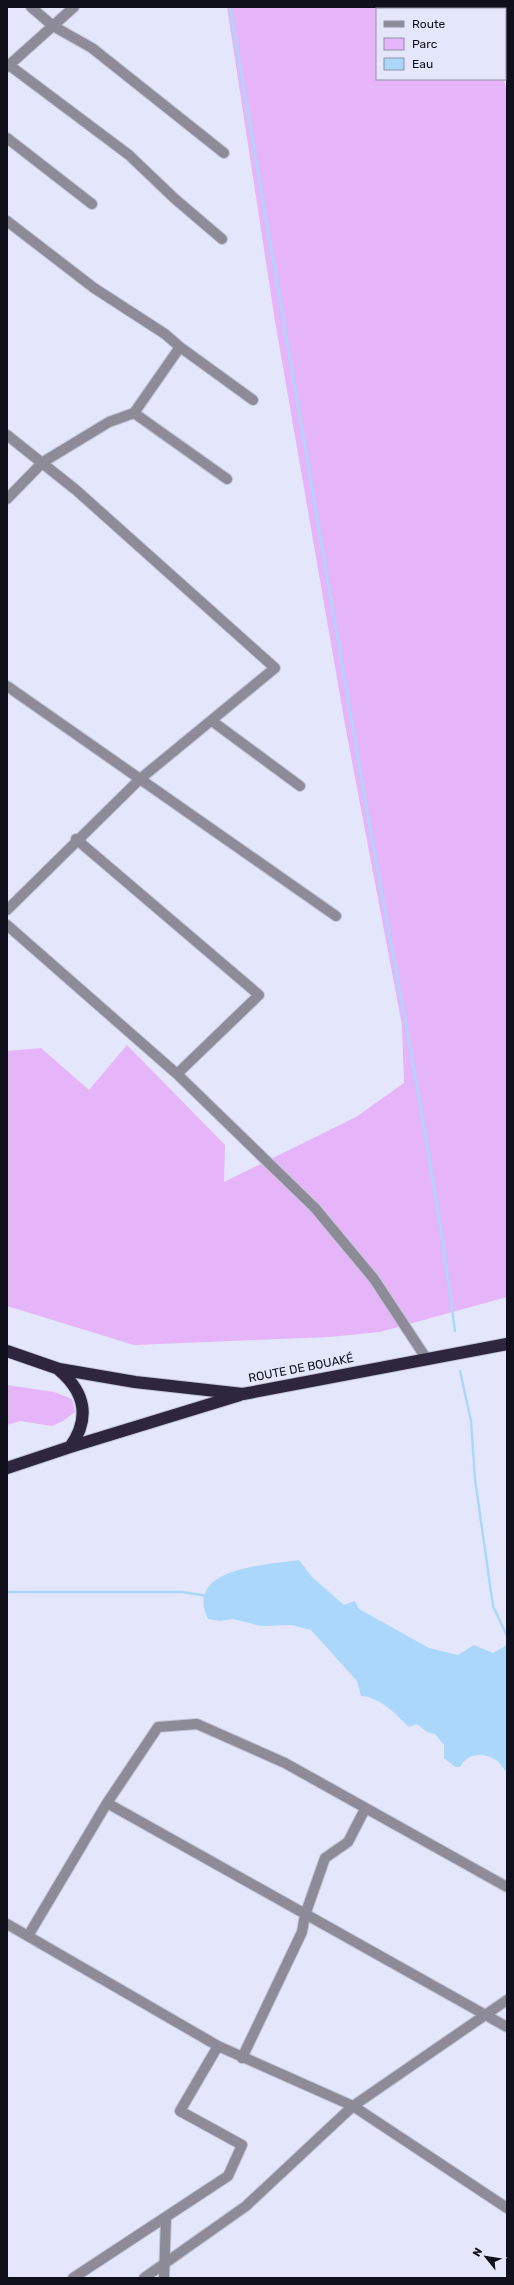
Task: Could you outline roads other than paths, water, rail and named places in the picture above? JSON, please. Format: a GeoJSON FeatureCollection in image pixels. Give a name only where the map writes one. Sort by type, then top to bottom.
{"type":"FeatureCollection","features":[{"type":"Feature","properties":{"kind":"highway","name":"ROUTE DE BOUAKÉ"},"geometry":{"type":"LineString","coordinates":[[7,1351],[59,1370],[135,1382],[243,1394],[426,1358],[507,1344]]}},
{"type":"Feature","properties":{"kind":"highway"},"geometry":{"type":"LineString","coordinates":[[59,1370],[71,1380],[82,1400],[82,1423],[78,1436],[70,1447]]}},
{"type":"Feature","properties":{"kind":"highway"},"geometry":{"type":"LineString","coordinates":[[7,1468],[70,1447],[194,1411],[243,1394]]}},
{"type":"Feature","properties":{"kind":"street"},"geometry":{"type":"LineString","coordinates":[[31,7],[52,26],[92,48],[224,153]]}},
{"type":"Feature","properties":{"kind":"street"},"geometry":{"type":"LineString","coordinates":[[74,7],[8,66],[128,154],[174,198],[222,239]]}},
{"type":"Feature","properties":{"kind":"street"},"geometry":{"type":"LineString","coordinates":[[7,138],[92,204]]}},
{"type":"Feature","properties":{"kind":"street"},"geometry":{"type":"LineString","coordinates":[[7,221],[94,288],[165,334],[180,347],[253,400]]}},
{"type":"Feature","properties":{"kind":"street"},"geometry":{"type":"LineString","coordinates":[[7,498],[43,462],[110,422],[134,414],[180,347]]}},
{"type":"Feature","properties":{"kind":"street"},"geometry":{"type":"LineString","coordinates":[[134,414],[227,479]]}},
{"type":"Feature","properties":{"kind":"street"},"geometry":{"type":"LineString","coordinates":[[7,435],[43,462],[275,668],[140,779],[76,840],[7,910]]}},
{"type":"Feature","properties":{"kind":"street"},"geometry":{"type":"LineString","coordinates":[[7,686],[336,916]]}},
{"type":"Feature","properties":{"kind":"street"},"geometry":{"type":"LineString","coordinates":[[212,721],[300,786]]}},
{"type":"Feature","properties":{"kind":"street"},"geometry":{"type":"LineString","coordinates":[[76,840],[259,995],[177,1074]]}},
{"type":"Feature","properties":{"kind":"street"},"geometry":{"type":"LineString","coordinates":[[7,925],[177,1074],[315,1208],[374,1279],[426,1358]]}},
{"type":"Feature","properties":{"kind":"street"},"geometry":{"type":"LineString","coordinates":[[28,1936],[108,1804],[158,1727],[197,1724],[286,1762],[365,1809],[507,1887]]}},
{"type":"Feature","properties":{"kind":"street"},"geometry":{"type":"LineString","coordinates":[[108,1804],[507,2027]]}},
{"type":"Feature","properties":{"kind":"street"},"geometry":{"type":"LineString","coordinates":[[242,2058],[302,1932],[305,1915],[326,1858],[348,1842],[365,1809]]}},
{"type":"Feature","properties":{"kind":"street"},"geometry":{"type":"LineString","coordinates":[[7,1924],[85,1971],[218,2046],[242,2058],[353,2106],[507,2208]]}},
{"type":"Feature","properties":{"kind":"street"},"geometry":{"type":"LineString","coordinates":[[144,2278],[246,2206],[353,2106],[507,2000]]}},
{"type":"Feature","properties":{"kind":"street"},"geometry":{"type":"LineString","coordinates":[[73,2278],[228,2176],[242,2145],[180,2111],[218,2046]]}},
{"type":"Feature","properties":{"kind":"street"},"geometry":{"type":"LineString","coordinates":[[164,2278],[166,2262],[166,2218]]}},
{"type":"Feature","properties":{"kind":"water"},"geometry":{"type":"Polygon","coordinates":[[[299,1560],[312,1577],[344,1605],[355,1601],[359,1609],[429,1648],[458,1655],[474,1645],[493,1653],[507,1645],[507,1772],[496,1760],[491,1757],[481,1755],[471,1757],[463,1762],[460,1767],[455,1767],[444,1758],[444,1745],[435,1734],[427,1732],[417,1724],[409,1727],[381,1703],[368,1697],[361,1696],[357,1681],[311,1630],[292,1625],[261,1626],[233,1619],[220,1621],[208,1619],[203,1602],[207,1589],[218,1579],[232,1572],[250,1567],[299,1560]]]}},
{"type":"Feature","properties":{"kind":"waterway"},"geometry":{"type":"LineString","coordinates":[[230,7],[313,502],[425,1131],[455,1331]]}},
{"type":"Feature","properties":{"kind":"waterway"},"geometry":{"type":"LineString","coordinates":[[460,1371],[471,1421],[475,1479],[493,1606],[507,1636]]}},
{"type":"Feature","properties":{"kind":"waterway"},"geometry":{"type":"LineString","coordinates":[[7,1592],[182,1592],[208,1596]]}}]}
